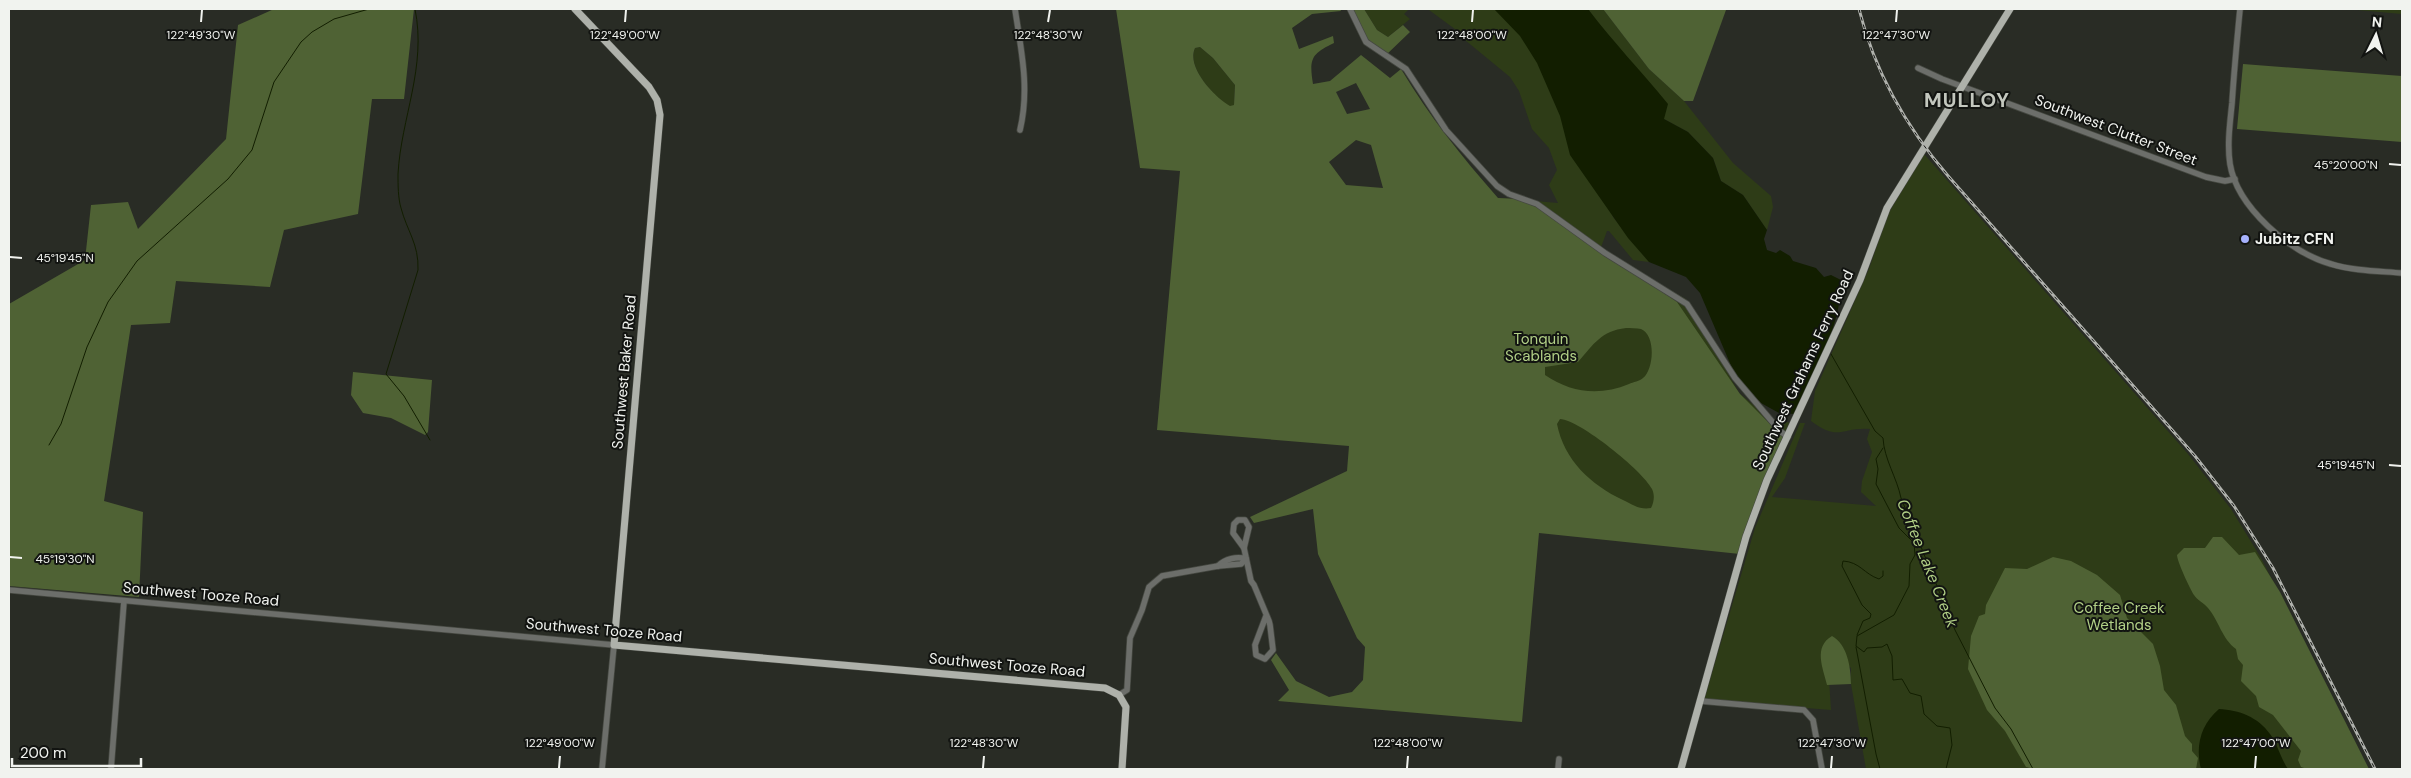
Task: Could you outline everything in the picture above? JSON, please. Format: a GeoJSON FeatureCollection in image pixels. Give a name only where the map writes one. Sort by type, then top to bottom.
{"type":"FeatureCollection","features":[{"type":"Feature","properties":{"kind":"main road","name":"Southwest Baker Road"},"geometry":{"type":"LineString","coordinates":[[575,9],[649,87],[657,100],[660,115],[614,645]]}},
{"type":"Feature","properties":{"kind":"main road","name":"Southwest Grahams Ferry Road"},"geometry":{"type":"LineString","coordinates":[[1681,769],[1753,514],[1767,480],[1860,280],[1881,219],[1913,163],[2010,9]]}},
{"type":"Feature","properties":{"kind":"main road","name":"Southwest Tooze Road"},"geometry":{"type":"LineString","coordinates":[[614,645],[1097,687],[1110,690],[1119,695]]}},
{"type":"Feature","properties":{"kind":"main road"},"geometry":{"type":"LineString","coordinates":[[1119,695],[1125,703],[1127,714],[1122,769]]}},
{"type":"Feature","properties":{"kind":"street"},"geometry":{"type":"LineString","coordinates":[[1014,9],[1026,81],[1020,130]]}},
{"type":"Feature","properties":{"kind":"street"},"geometry":{"type":"LineString","coordinates":[[1350,9],[1366,42],[1406,69],[1446,130],[1497,186],[1508,194],[1537,204],[1605,253],[1687,304],[1735,378],[1780,431],[1788,437]]}},
{"type":"Feature","properties":{"kind":"street"},"geometry":{"type":"LineString","coordinates":[[2240,9],[2229,140],[2231,165],[2241,194],[2255,212],[2281,236],[2305,254],[2326,263],[2346,268],[2402,273]]}},
{"type":"Feature","properties":{"kind":"street","name":"Southwest Clutter Street"},"geometry":{"type":"LineString","coordinates":[[1918,68],[2206,177],[2225,181],[2235,179]]}},
{"type":"Feature","properties":{"kind":"street"},"geometry":{"type":"LineString","coordinates":[[1244,548],[1254,585],[1266,616],[1273,647],[1270,656],[1265,659],[1258,657],[1254,648],[1266,616]]}},
{"type":"Feature","properties":{"kind":"street"},"geometry":{"type":"LineString","coordinates":[[1119,695],[1127,690],[1130,638],[1149,587],[1162,576],[1241,564],[1246,560]]}},
{"type":"Feature","properties":{"kind":"street","name":"Southwest Tooze Road"},"geometry":{"type":"LineString","coordinates":[[9,590],[614,645]]}},
{"type":"Feature","properties":{"kind":"street"},"geometry":{"type":"LineString","coordinates":[[111,769],[124,601]]}},
{"type":"Feature","properties":{"kind":"street","name":"Southwest Baker Road"},"geometry":{"type":"LineString","coordinates":[[602,769],[614,645]]}},
{"type":"Feature","properties":{"kind":"street"},"geometry":{"type":"LineString","coordinates":[[1700,701],[1804,710],[1813,720],[1822,769]]}},
{"type":"Feature","properties":{"kind":"street"},"geometry":{"type":"LineString","coordinates":[[1558,769],[1559,759]]}},
{"type":"Feature","properties":{"kind":"green space"},"geometry":{"type":"Polygon","coordinates":[[[274,9],[414,9],[404,99],[372,99],[358,214],[284,230],[270,287],[176,281],[170,323],[131,325],[104,501],[143,512],[139,597],[9,586],[9,304],[85,260],[91,205],[128,202],[138,229],[226,139],[238,25],[274,9]]]}},
{"type":"Feature","properties":{"kind":"green space"},"geometry":{"type":"Polygon","coordinates":[[[1116,9],[1340,9],[1341,11],[1312,14],[1292,28],[1299,49],[1333,36],[1334,43],[1320,51],[1313,58],[1311,69],[1313,84],[1330,81],[1361,55],[1390,78],[1401,69],[1446,136],[1498,198],[1520,199],[1537,205],[1677,302],[1740,394],[1784,438],[1740,554],[1539,533],[1522,722],[1278,701],[1289,690],[1271,660],[1276,653],[1296,681],[1329,697],[1352,692],[1363,680],[1365,647],[1357,638],[1318,554],[1313,509],[1254,523],[1250,517],[1347,471],[1349,446],[1157,430],[1180,171],[1140,168],[1116,9]],[[1200,47],[1195,48],[1194,64],[1203,81],[1224,102],[1230,106],[1234,105],[1235,85],[1213,58],[1200,47]],[[1356,83],[1336,92],[1347,114],[1370,109],[1356,83]],[[1356,140],[1329,162],[1346,185],[1383,188],[1371,145],[1356,140]],[[1626,328],[1610,332],[1599,339],[1578,362],[1545,367],[1545,375],[1565,386],[1586,391],[1618,388],[1642,379],[1647,374],[1652,352],[1646,332],[1641,329],[1626,328]],[[1560,419],[1557,424],[1561,437],[1573,460],[1600,487],[1640,508],[1651,508],[1654,498],[1652,489],[1624,459],[1582,428],[1560,419]]]}},
{"type":"Feature","properties":{"kind":"green space"},"geometry":{"type":"Polygon","coordinates":[[[1350,9],[1364,9],[1377,30],[1388,37],[1403,25],[1410,32],[1386,55],[1371,46],[1350,9]]]}},
{"type":"Feature","properties":{"kind":"green space","name":"Tonquin Scablands"},"geometry":{"type":"Polygon","coordinates":[[[1364,9],[1551,9],[1613,217],[1649,262],[1633,260],[1609,231],[1607,231],[1600,250],[1686,299],[1739,393],[1769,418],[1791,423],[1762,489],[1539,533],[1440,193],[1558,203],[1549,185],[1557,170],[1549,148],[1532,129],[1519,91],[1510,77],[1465,40],[1466,38],[1463,35],[1429,10],[1408,10],[1404,14],[1410,19],[1388,37],[1377,30],[1364,9]]]}},
{"type":"Feature","properties":{"kind":"green space"},"geometry":{"type":"Polygon","coordinates":[[[1588,9],[1603,9],[1649,69],[1684,101],[1733,163],[1771,196],[1773,207],[1767,230],[1743,195],[1721,181],[1713,158],[1688,132],[1664,119],[1588,9]]]}},
{"type":"Feature","properties":{"kind":"green space"},"geometry":{"type":"Polygon","coordinates":[[[1603,9],[1726,10],[1693,101],[1684,101],[1649,69],[1603,9]]]}},
{"type":"Feature","properties":{"kind":"green space"},"geometry":{"type":"Polygon","coordinates":[[[2347,9],[2402,9],[2402,14],[2347,9]]]}},
{"type":"Feature","properties":{"kind":"green space"},"geometry":{"type":"Polygon","coordinates":[[[1200,47],[1213,58],[1235,85],[1234,105],[1230,107],[1203,81],[1194,64],[1193,56],[1195,48],[1200,47]]]}},
{"type":"Feature","properties":{"kind":"green space"},"geometry":{"type":"Polygon","coordinates":[[[2243,64],[2402,76],[2402,142],[2237,129],[2243,64]]]}},
{"type":"Feature","properties":{"kind":"green space","name":"Coffee Creek Wetlands"},"geometry":{"type":"Polygon","coordinates":[[[1924,154],[2188,454],[2231,509],[2261,558],[2367,769],[2092,769],[2026,767],[2034,769],[1866,769],[1851,684],[1851,668],[1827,648],[1831,710],[1704,700],[1755,528],[1800,423],[1805,423],[1785,478],[1772,497],[1876,506],[1861,492],[1862,481],[1872,452],[1867,439],[1870,429],[1834,432],[1828,431],[1811,421],[1815,391],[1869,269],[1888,214],[1924,154]]]}},
{"type":"Feature","properties":{"kind":"green space"},"geometry":{"type":"Polygon","coordinates":[[[353,372],[432,380],[428,432],[425,435],[391,418],[363,413],[351,395],[353,372]]]}},
{"type":"Feature","properties":{"kind":"green space"},"geometry":{"type":"Polygon","coordinates":[[[2213,537],[2222,537],[2239,555],[2255,552],[2280,592],[2369,769],[2307,769],[2301,767],[2298,760],[2301,751],[2273,715],[2259,707],[2256,696],[2241,681],[2243,665],[2238,659],[2236,649],[2227,640],[2208,608],[2194,595],[2177,555],[2184,548],[2205,548],[2213,537]]]}},
{"type":"Feature","properties":{"kind":"green space"},"geometry":{"type":"Polygon","coordinates":[[[2053,557],[2071,561],[2097,575],[2120,595],[2127,618],[2153,644],[2160,666],[2164,690],[2176,705],[2185,736],[2192,744],[2192,751],[2198,758],[2196,769],[2034,769],[2026,767],[2005,731],[1987,710],[1968,669],[1971,636],[1979,616],[1985,614],[1986,605],[2005,568],[2027,569],[2053,557]]]}},
{"type":"Feature","properties":{"kind":"green space"},"geometry":{"type":"Polygon","coordinates":[[[1832,636],[1845,650],[1849,663],[1851,684],[1827,685],[1821,652],[1826,641],[1832,636]]]}},
{"type":"Feature","properties":{"kind":"shaded area"},"geometry":{"type":"Polygon","coordinates":[[[1494,9],[1588,9],[1668,104],[1664,119],[1688,132],[1713,158],[1721,181],[1743,195],[1767,230],[1764,239],[1767,250],[1776,253],[1780,250],[1790,256],[1793,261],[1816,268],[1824,277],[1831,275],[1841,280],[1840,298],[1832,332],[1794,414],[1779,413],[1761,403],[1750,392],[1735,375],[1700,293],[1686,277],[1649,262],[1628,238],[1570,155],[1560,116],[1537,63],[1520,36],[1494,9]]]}},
{"type":"Feature","properties":{"kind":"shaded area"},"geometry":{"type":"Polygon","coordinates":[[[2219,709],[2241,713],[2260,723],[2272,738],[2288,769],[2201,769],[2199,744],[2201,736],[2208,721],[2219,709]]]}},
{"type":"Feature","properties":{"kind":"waterway"},"geometry":{"type":"LineString","coordinates":[[49,445],[61,424],[87,347],[108,302],[137,261],[228,179],[252,150],[274,82],[301,42],[312,32],[334,19],[369,9]]}},
{"type":"Feature","properties":{"kind":"waterway"},"geometry":{"type":"LineString","coordinates":[[415,9],[418,30],[416,72],[400,153],[398,183],[403,216],[417,253],[418,270],[386,374],[404,396],[430,440]]}},
{"type":"Feature","properties":{"kind":"waterway","name":"Coffee Lake Creek"},"geometry":{"type":"LineString","coordinates":[[1831,354],[1875,431],[1883,438],[1901,498],[1955,630],[1995,708],[2011,729],[2033,769]]}},
{"type":"Feature","properties":{"kind":"waterway"},"geometry":{"type":"LineString","coordinates":[[1883,448],[1876,459],[1878,469],[1876,484],[1899,528],[1914,543],[1915,555],[1910,564],[1909,586],[1894,615],[1857,636],[1856,646],[1864,652],[1867,648],[1882,647],[1887,644],[1892,656],[1893,680],[1902,679],[1910,693],[1921,696],[1924,714],[1937,726],[1950,728],[1952,745],[1946,769]]}},
{"type":"Feature","properties":{"kind":"waterway"},"geometry":{"type":"LineString","coordinates":[[1857,635],[1863,621],[1870,618],[1871,614],[1862,605],[1842,566],[1843,561],[1854,564],[1879,579],[1883,576],[1883,571]]}},
{"type":"Feature","properties":{"kind":"waterway"},"geometry":{"type":"LineString","coordinates":[[1856,647],[1880,769]]}},
{"type":"Feature","properties":{"kind":"railway"},"geometry":{"type":"LineString","coordinates":[[1859,9],[1883,77],[1906,119],[1933,158],[2195,456],[2234,506],[2273,568],[2375,769]]}},
{"type":"Feature","properties":{"kind":"place","name":"Jubitz CFN"},"geometry":{"type":"Point","coordinates":[2245,239]}},
{"type":"Feature","properties":{"kind":"district","name":"MULLOY"},"geometry":{"type":"Point","coordinates":[1967,100]}}]}
